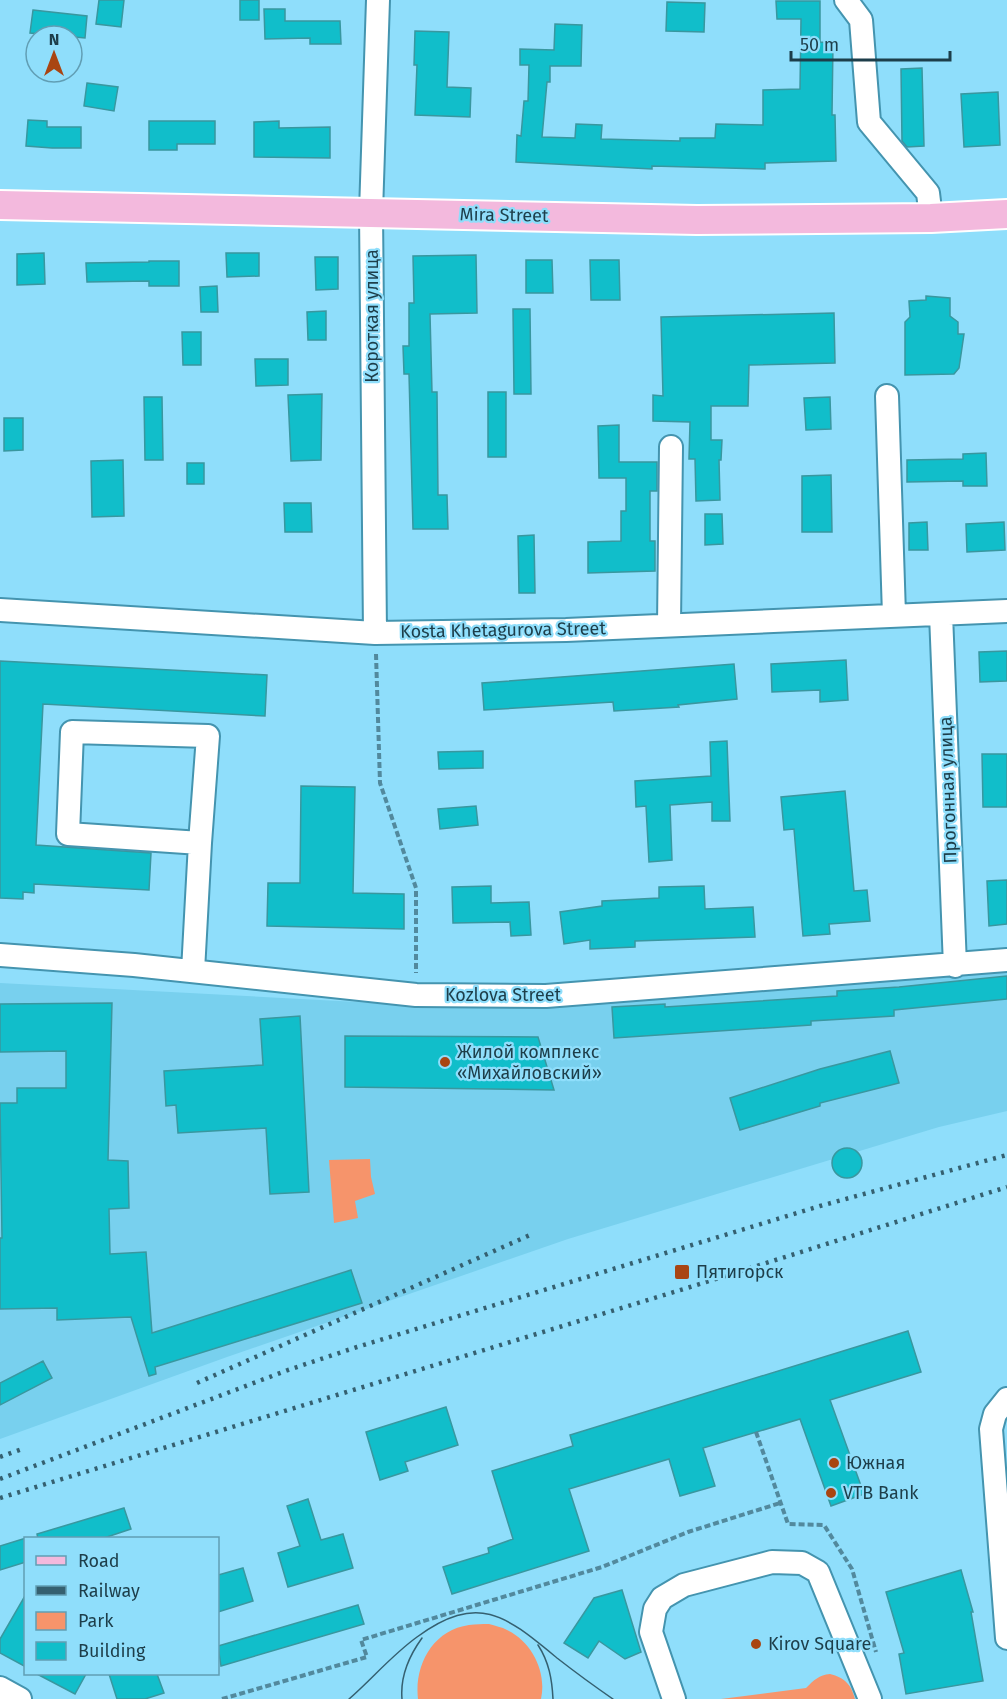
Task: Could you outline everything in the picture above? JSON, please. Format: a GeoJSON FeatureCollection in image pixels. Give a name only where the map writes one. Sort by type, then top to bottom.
{"type":"FeatureCollection","features":[{"type":"Feature","properties":{"kind":"main road","name":"Mira Street"},"geometry":{"type":"LineString","coordinates":[[0,204],[697,220],[931,218],[1007,214]]}},
{"type":"Feature","properties":{"kind":"street","name":"Короткая улица"},"geometry":{"type":"LineString","coordinates":[[375,633],[372,212],[378,0]]}},
{"type":"Feature","properties":{"kind":"street"},"geometry":{"type":"LineString","coordinates":[[846,0],[861,20],[869,122],[928,193],[931,218]]}},
{"type":"Feature","properties":{"kind":"street"},"geometry":{"type":"LineString","coordinates":[[887,396],[894,615]]}},
{"type":"Feature","properties":{"kind":"street"},"geometry":{"type":"LineString","coordinates":[[669,625],[671,447]]}},
{"type":"Feature","properties":{"kind":"street","name":"Kosta Khetagurova Street"},"geometry":{"type":"LineString","coordinates":[[0,610],[375,633],[566,630],[894,615],[941,615],[1007,610]]}},
{"type":"Feature","properties":{"kind":"street","name":"Прогонная улица"},"geometry":{"type":"LineString","coordinates":[[941,615],[956,966]]}},
{"type":"Feature","properties":{"kind":"street"},"geometry":{"type":"LineString","coordinates":[[193,971],[208,736],[72,732],[68,834],[200,843]]}},
{"type":"Feature","properties":{"kind":"street","name":"Kozlova Street"},"geometry":{"type":"LineString","coordinates":[[0,955],[193,971],[416,995],[546,996],[956,966],[1007,960]]}},
{"type":"Feature","properties":{"kind":"street"},"geometry":{"type":"LineString","coordinates":[[1007,1399],[995,1414],[991,1429],[1007,1638]]}},
{"type":"Feature","properties":{"kind":"street"},"geometry":{"type":"LineString","coordinates":[[674,1699],[651,1632],[655,1610],[662,1598],[684,1585],[772,1562],[802,1563],[818,1572],[870,1699]]}},
{"type":"Feature","properties":{"kind":"street"},"geometry":{"type":"LineString","coordinates":[[0,1688],[20,1699]]}},
{"type":"Feature","properties":{"kind":"path"},"geometry":{"type":"LineString","coordinates":[[375,633],[380,783],[416,888],[416,995]]}},
{"type":"Feature","properties":{"kind":"path"},"geometry":{"type":"LineString","coordinates":[[222,1699],[367,1657],[360,1640],[603,1567],[688,1532],[780,1503]]}},
{"type":"Feature","properties":{"kind":"shaded area"},"geometry":{"type":"Polygon","coordinates":[[[1007,972],[1007,1111],[939,1127],[568,1239],[227,1357],[0,1439],[0,983],[414,1005],[544,1008],[1007,972]]]}},
{"type":"Feature","properties":{"kind":"green space"},"geometry":{"type":"Polygon","coordinates":[[[370,1159],[375,1194],[355,1201],[358,1218],[334,1223],[329,1160],[370,1159]]]}},
{"type":"Feature","properties":{"kind":"green space"},"geometry":{"type":"Polygon","coordinates":[[[489,1624],[516,1635],[530,1650],[536,1659],[542,1679],[541,1699],[418,1699],[419,1674],[428,1651],[436,1642],[456,1628],[489,1624]]]}},
{"type":"Feature","properties":{"kind":"green space"},"geometry":{"type":"Polygon","coordinates":[[[830,1674],[847,1682],[855,1699],[721,1699],[806,1688],[817,1678],[830,1674]]]}},
{"type":"Feature","properties":{"kind":"building"},"geometry":{"type":"Polygon","coordinates":[[[99,0],[124,0],[121,27],[96,24],[99,0]]]}},
{"type":"Feature","properties":{"kind":"building"},"geometry":{"type":"Polygon","coordinates":[[[240,0],[259,0],[259,20],[240,20],[240,0]]]}},
{"type":"Feature","properties":{"kind":"building"},"geometry":{"type":"Polygon","coordinates":[[[776,1],[820,1],[820,42],[833,43],[832,115],[835,115],[836,161],[765,163],[765,169],[652,166],[652,169],[516,162],[517,135],[521,136],[524,101],[528,101],[529,65],[520,65],[520,49],[554,50],[555,24],[582,25],[581,66],[550,66],[542,137],[575,138],[576,124],[602,125],[601,139],[680,141],[680,138],[715,138],[716,124],[763,125],[763,90],[800,89],[801,19],[777,19],[776,1]]]}},
{"type":"Feature","properties":{"kind":"building"},"geometry":{"type":"Polygon","coordinates":[[[667,2],[705,3],[704,32],[666,31],[667,2]]]}},
{"type":"Feature","properties":{"kind":"building"},"geometry":{"type":"Polygon","coordinates":[[[264,9],[285,9],[285,21],[340,21],[341,44],[310,44],[310,38],[265,39],[264,9]]]}},
{"type":"Feature","properties":{"kind":"building"},"geometry":{"type":"Polygon","coordinates":[[[33,10],[87,16],[85,38],[84,24],[31,24],[33,10]]]}},
{"type":"Feature","properties":{"kind":"building"},"geometry":{"type":"Polygon","coordinates":[[[415,31],[449,32],[447,87],[471,88],[470,117],[415,115],[417,65],[414,65],[415,31]]]}},
{"type":"Feature","properties":{"kind":"building"},"geometry":{"type":"Polygon","coordinates":[[[922,68],[924,146],[907,147],[902,141],[901,69],[922,68]]]}},
{"type":"Feature","properties":{"kind":"building"},"geometry":{"type":"Polygon","coordinates":[[[87,83],[118,87],[114,111],[84,106],[87,83]]]}},
{"type":"Feature","properties":{"kind":"building"},"geometry":{"type":"Polygon","coordinates":[[[998,92],[1000,145],[964,147],[961,94],[998,92]]]}},
{"type":"Feature","properties":{"kind":"building"},"geometry":{"type":"Polygon","coordinates":[[[28,120],[47,121],[47,127],[81,127],[81,148],[26,146],[28,120]]]}},
{"type":"Feature","properties":{"kind":"building"},"geometry":{"type":"Polygon","coordinates":[[[149,121],[215,121],[215,144],[177,144],[177,150],[149,150],[149,121]]]}},
{"type":"Feature","properties":{"kind":"building"},"geometry":{"type":"Polygon","coordinates":[[[279,121],[279,128],[330,127],[330,158],[254,157],[254,122],[279,121]]]}},
{"type":"Feature","properties":{"kind":"building"},"geometry":{"type":"Polygon","coordinates":[[[44,253],[45,284],[17,285],[17,254],[44,253]]]}},
{"type":"Feature","properties":{"kind":"building"},"geometry":{"type":"Polygon","coordinates":[[[226,253],[259,253],[259,276],[227,277],[226,253]]]}},
{"type":"Feature","properties":{"kind":"building"},"geometry":{"type":"Polygon","coordinates":[[[476,255],[477,313],[430,314],[432,392],[437,392],[438,495],[447,495],[448,529],[413,529],[409,374],[404,374],[403,346],[409,346],[409,303],[414,303],[413,256],[476,255]]]}},
{"type":"Feature","properties":{"kind":"building"},"geometry":{"type":"Polygon","coordinates":[[[315,257],[338,257],[338,289],[316,290],[315,257]]]}},
{"type":"Feature","properties":{"kind":"building"},"geometry":{"type":"Polygon","coordinates":[[[526,260],[552,260],[553,293],[526,293],[526,260]]]}},
{"type":"Feature","properties":{"kind":"building"},"geometry":{"type":"Polygon","coordinates":[[[590,260],[619,260],[620,300],[591,300],[590,260]]]}},
{"type":"Feature","properties":{"kind":"building"},"geometry":{"type":"Polygon","coordinates":[[[179,261],[179,286],[149,286],[149,281],[87,282],[86,263],[179,261]]]}},
{"type":"Feature","properties":{"kind":"building"},"geometry":{"type":"Polygon","coordinates":[[[217,286],[218,312],[201,312],[200,287],[217,286]]]}},
{"type":"Feature","properties":{"kind":"building"},"geometry":{"type":"Polygon","coordinates":[[[926,296],[950,298],[950,316],[958,322],[958,334],[964,334],[959,368],[954,374],[905,375],[905,322],[910,317],[909,301],[926,300],[926,296]]]}},
{"type":"Feature","properties":{"kind":"building"},"geometry":{"type":"Polygon","coordinates":[[[513,309],[530,309],[531,394],[514,394],[513,309]]]}},
{"type":"Feature","properties":{"kind":"building"},"geometry":{"type":"Polygon","coordinates":[[[326,311],[326,340],[308,340],[307,312],[326,311]]]}},
{"type":"Feature","properties":{"kind":"building"},"geometry":{"type":"Polygon","coordinates":[[[834,313],[835,363],[749,365],[748,406],[711,406],[711,440],[722,440],[721,460],[719,460],[720,500],[696,501],[695,459],[689,459],[690,422],[653,421],[653,395],[663,396],[661,317],[834,313]]]}},
{"type":"Feature","properties":{"kind":"building"},"geometry":{"type":"Polygon","coordinates":[[[182,332],[201,332],[201,365],[183,365],[182,332]]]}},
{"type":"Feature","properties":{"kind":"building"},"geometry":{"type":"Polygon","coordinates":[[[255,359],[288,359],[288,385],[256,386],[255,359]]]}},
{"type":"Feature","properties":{"kind":"building"},"geometry":{"type":"Polygon","coordinates":[[[488,392],[506,392],[506,457],[488,457],[488,392]]]}},
{"type":"Feature","properties":{"kind":"building"},"geometry":{"type":"Polygon","coordinates":[[[322,394],[321,460],[291,461],[288,395],[322,394]]]}},
{"type":"Feature","properties":{"kind":"building"},"geometry":{"type":"Polygon","coordinates":[[[144,397],[162,397],[163,460],[145,460],[144,397]]]}},
{"type":"Feature","properties":{"kind":"building"},"geometry":{"type":"Polygon","coordinates":[[[830,397],[831,429],[806,430],[804,398],[830,397]]]}},
{"type":"Feature","properties":{"kind":"building"},"geometry":{"type":"Polygon","coordinates":[[[4,418],[23,418],[23,450],[4,451],[4,418]]]}},
{"type":"Feature","properties":{"kind":"building"},"geometry":{"type":"Polygon","coordinates":[[[619,425],[619,462],[657,462],[657,491],[650,491],[650,541],[655,541],[655,571],[588,573],[588,542],[621,541],[621,511],[626,511],[626,478],[599,478],[598,426],[619,425]]]}},
{"type":"Feature","properties":{"kind":"building"},"geometry":{"type":"Polygon","coordinates":[[[986,453],[987,486],[963,486],[963,481],[907,482],[907,460],[963,459],[963,454],[986,453]]]}},
{"type":"Feature","properties":{"kind":"building"},"geometry":{"type":"Polygon","coordinates":[[[123,460],[124,516],[92,517],[91,461],[123,460]]]}},
{"type":"Feature","properties":{"kind":"building"},"geometry":{"type":"Polygon","coordinates":[[[187,463],[204,463],[204,484],[187,484],[187,463]]]}},
{"type":"Feature","properties":{"kind":"building"},"geometry":{"type":"Polygon","coordinates":[[[831,475],[832,532],[802,532],[802,476],[831,475]]]}},
{"type":"Feature","properties":{"kind":"building"},"geometry":{"type":"Polygon","coordinates":[[[284,503],[311,503],[312,532],[285,532],[284,503]]]}},
{"type":"Feature","properties":{"kind":"building"},"geometry":{"type":"Polygon","coordinates":[[[705,514],[722,514],[723,544],[705,545],[705,514]]]}},
{"type":"Feature","properties":{"kind":"building"},"geometry":{"type":"Polygon","coordinates":[[[927,522],[928,550],[909,550],[909,523],[927,522]]]}},
{"type":"Feature","properties":{"kind":"building"},"geometry":{"type":"Polygon","coordinates":[[[1004,522],[1005,550],[967,552],[966,524],[1004,522]]]}},
{"type":"Feature","properties":{"kind":"building"},"geometry":{"type":"Polygon","coordinates":[[[534,535],[535,593],[519,593],[518,536],[534,535]]]}},
{"type":"Feature","properties":{"kind":"building"},"geometry":{"type":"Polygon","coordinates":[[[1007,651],[1007,681],[980,682],[979,652],[1007,651]]]}},
{"type":"Feature","properties":{"kind":"building"},"geometry":{"type":"Polygon","coordinates":[[[846,660],[848,700],[820,702],[820,690],[772,692],[771,664],[846,660]]]}},
{"type":"Feature","properties":{"kind":"building"},"geometry":{"type":"Polygon","coordinates":[[[0,661],[267,675],[265,716],[43,704],[36,845],[151,853],[149,890],[34,884],[34,893],[23,892],[23,899],[0,898],[0,661]]]}},
{"type":"Feature","properties":{"kind":"building"},"geometry":{"type":"Polygon","coordinates":[[[734,664],[737,699],[678,705],[679,707],[614,711],[613,702],[484,710],[482,683],[734,664]]]}},
{"type":"Feature","properties":{"kind":"building"},"geometry":{"type":"Polygon","coordinates":[[[727,741],[730,821],[712,821],[712,802],[670,805],[672,860],[649,862],[646,806],[636,807],[635,781],[711,776],[710,742],[727,741]]]}},
{"type":"Feature","properties":{"kind":"building"},"geometry":{"type":"Polygon","coordinates":[[[483,751],[483,768],[439,769],[438,752],[483,751]]]}},
{"type":"Feature","properties":{"kind":"building"},"geometry":{"type":"Polygon","coordinates":[[[982,754],[1007,754],[1007,807],[983,807],[982,754]]]}},
{"type":"Feature","properties":{"kind":"building"},"geometry":{"type":"Polygon","coordinates":[[[301,786],[355,787],[353,893],[404,894],[404,929],[267,926],[268,883],[300,883],[301,786]]]}},
{"type":"Feature","properties":{"kind":"building"},"geometry":{"type":"Polygon","coordinates":[[[845,791],[854,891],[867,890],[870,921],[829,924],[830,934],[803,936],[794,829],[784,830],[781,797],[845,791]]]}},
{"type":"Feature","properties":{"kind":"building"},"geometry":{"type":"Polygon","coordinates":[[[476,806],[478,825],[440,829],[438,809],[476,806]]]}},
{"type":"Feature","properties":{"kind":"building"},"geometry":{"type":"Polygon","coordinates":[[[1007,880],[1007,924],[989,926],[987,881],[1007,880]]]}},
{"type":"Feature","properties":{"kind":"building"},"geometry":{"type":"Polygon","coordinates":[[[491,886],[491,903],[529,902],[531,935],[511,936],[510,922],[453,923],[452,887],[491,886]]]}},
{"type":"Feature","properties":{"kind":"building"},"geometry":{"type":"Polygon","coordinates":[[[704,886],[705,909],[753,907],[755,937],[635,941],[635,947],[590,949],[590,940],[564,944],[560,912],[602,906],[602,901],[659,898],[659,887],[704,886]]]}},
{"type":"Feature","properties":{"kind":"building"},"geometry":{"type":"Polygon","coordinates":[[[1007,976],[1007,999],[894,1010],[894,1016],[811,1021],[811,1025],[614,1038],[612,1007],[665,1004],[665,1007],[837,996],[837,991],[1007,976]]]}},
{"type":"Feature","properties":{"kind":"building"},"geometry":{"type":"Polygon","coordinates":[[[112,1003],[108,1160],[128,1161],[129,1208],[109,1209],[110,1254],[146,1252],[152,1333],[351,1270],[362,1303],[155,1367],[156,1374],[149,1376],[131,1317],[57,1320],[57,1308],[0,1309],[0,1238],[2,1238],[0,1103],[17,1103],[17,1088],[66,1088],[66,1051],[0,1052],[0,1004],[112,1003]]]}},
{"type":"Feature","properties":{"kind":"building"},"geometry":{"type":"Polygon","coordinates":[[[300,1016],[309,1192],[270,1194],[266,1128],[178,1133],[176,1105],[166,1106],[164,1071],[263,1065],[260,1019],[300,1016]]]}},
{"type":"Feature","properties":{"kind":"building","name":"Жилой комплекс «Михайловский»"},"geometry":{"type":"Polygon","coordinates":[[[345,1036],[538,1037],[554,1090],[345,1087],[345,1036]]]}},
{"type":"Feature","properties":{"kind":"building"},"geometry":{"type":"Polygon","coordinates":[[[890,1051],[899,1083],[820,1103],[820,1106],[740,1130],[730,1098],[820,1069],[890,1051]]]}},
{"type":"Feature","properties":{"kind":"building"},"geometry":{"type":"Polygon","coordinates":[[[847,1148],[857,1153],[862,1163],[857,1173],[847,1178],[837,1173],[832,1163],[837,1153],[847,1148]]]}},
{"type":"Feature","properties":{"kind":"building"},"geometry":{"type":"Polygon","coordinates":[[[908,1331],[921,1372],[830,1400],[864,1494],[831,1506],[800,1419],[703,1448],[715,1486],[680,1496],[669,1459],[569,1489],[589,1551],[452,1594],[443,1567],[489,1553],[488,1548],[513,1539],[492,1471],[573,1446],[570,1435],[908,1331]]]}},
{"type":"Feature","properties":{"kind":"building"},"geometry":{"type":"Polygon","coordinates":[[[43,1361],[52,1378],[0,1405],[0,1383],[43,1361]]]}},
{"type":"Feature","properties":{"kind":"building"},"geometry":{"type":"Polygon","coordinates":[[[446,1407],[458,1445],[405,1462],[408,1471],[380,1480],[366,1432],[446,1407]]]}},
{"type":"Feature","properties":{"kind":"building"},"geometry":{"type":"Polygon","coordinates":[[[308,1499],[321,1540],[343,1534],[353,1568],[288,1587],[278,1553],[300,1546],[287,1506],[308,1499]]]}},
{"type":"Feature","properties":{"kind":"building"},"geometry":{"type":"Polygon","coordinates":[[[124,1508],[131,1529],[107,1537],[38,1537],[37,1534],[124,1508]]]}},
{"type":"Feature","properties":{"kind":"building"},"geometry":{"type":"Polygon","coordinates":[[[24,1539],[24,1563],[0,1570],[0,1546],[24,1539]]]}},
{"type":"Feature","properties":{"kind":"building"},"geometry":{"type":"Polygon","coordinates":[[[243,1568],[253,1601],[219,1612],[219,1575],[243,1568]]]}},
{"type":"Feature","properties":{"kind":"building"},"geometry":{"type":"Polygon","coordinates":[[[961,1570],[973,1612],[971,1612],[983,1681],[906,1694],[899,1654],[904,1653],[886,1592],[961,1570]]]}},
{"type":"Feature","properties":{"kind":"building"},"geometry":{"type":"Polygon","coordinates":[[[622,1590],[641,1652],[625,1659],[599,1641],[588,1658],[564,1643],[594,1598],[622,1590]]]}},
{"type":"Feature","properties":{"kind":"building"},"geometry":{"type":"Polygon","coordinates":[[[24,1597],[24,1666],[0,1653],[0,1639],[24,1597]]]}},
{"type":"Feature","properties":{"kind":"building"},"geometry":{"type":"Polygon","coordinates":[[[358,1605],[364,1624],[221,1666],[219,1646],[358,1605]]]}},
{"type":"Feature","properties":{"kind":"building"},"geometry":{"type":"Polygon","coordinates":[[[39,1675],[85,1675],[75,1694],[39,1675]]]}},
{"type":"Feature","properties":{"kind":"building"},"geometry":{"type":"Polygon","coordinates":[[[109,1675],[157,1675],[164,1693],[145,1699],[117,1699],[109,1675]]]}},
{"type":"Feature","properties":{"kind":"tram line"},"geometry":{"type":"LineString","coordinates":[[349,1699],[417,1637],[439,1623],[458,1615],[475,1613],[491,1615],[507,1621],[613,1699]]}},
{"type":"Feature","properties":{"kind":"tram line"},"geometry":{"type":"LineString","coordinates":[[402,1699],[402,1682],[406,1667],[422,1638]]}},
{"type":"Feature","properties":{"kind":"tram line"},"geometry":{"type":"LineString","coordinates":[[538,1645],[549,1671],[553,1699]]}},
{"type":"Feature","properties":{"kind":"railway"},"geometry":{"type":"LineString","coordinates":[[0,1479],[288,1370],[357,1347],[820,1206],[1007,1155]]}},
{"type":"Feature","properties":{"kind":"railway"},"geometry":{"type":"LineString","coordinates":[[0,1498],[687,1288],[1007,1187]]}},
{"type":"Feature","properties":{"kind":"railway"},"geometry":{"type":"LineString","coordinates":[[197,1383],[530,1235]]}},
{"type":"Feature","properties":{"kind":"railway"},"geometry":{"type":"LineString","coordinates":[[0,1457],[25,1448]]}},
{"type":"Feature","properties":{"kind":"place","name":"Жилой комплекс «Михайловский»"},"geometry":{"type":"Point","coordinates":[445,1062]}},
{"type":"Feature","properties":{"kind":"place","name":"Пятигорск"},"geometry":{"type":"Point","coordinates":[682,1272]}},
{"type":"Feature","properties":{"kind":"place","name":"Южная"},"geometry":{"type":"Point","coordinates":[834,1463]}},
{"type":"Feature","properties":{"kind":"place","name":"VTB Bank"},"geometry":{"type":"Point","coordinates":[831,1493]}},
{"type":"Feature","properties":{"kind":"place","name":"Kirov Square"},"geometry":{"type":"Point","coordinates":[756,1644]}}]}
